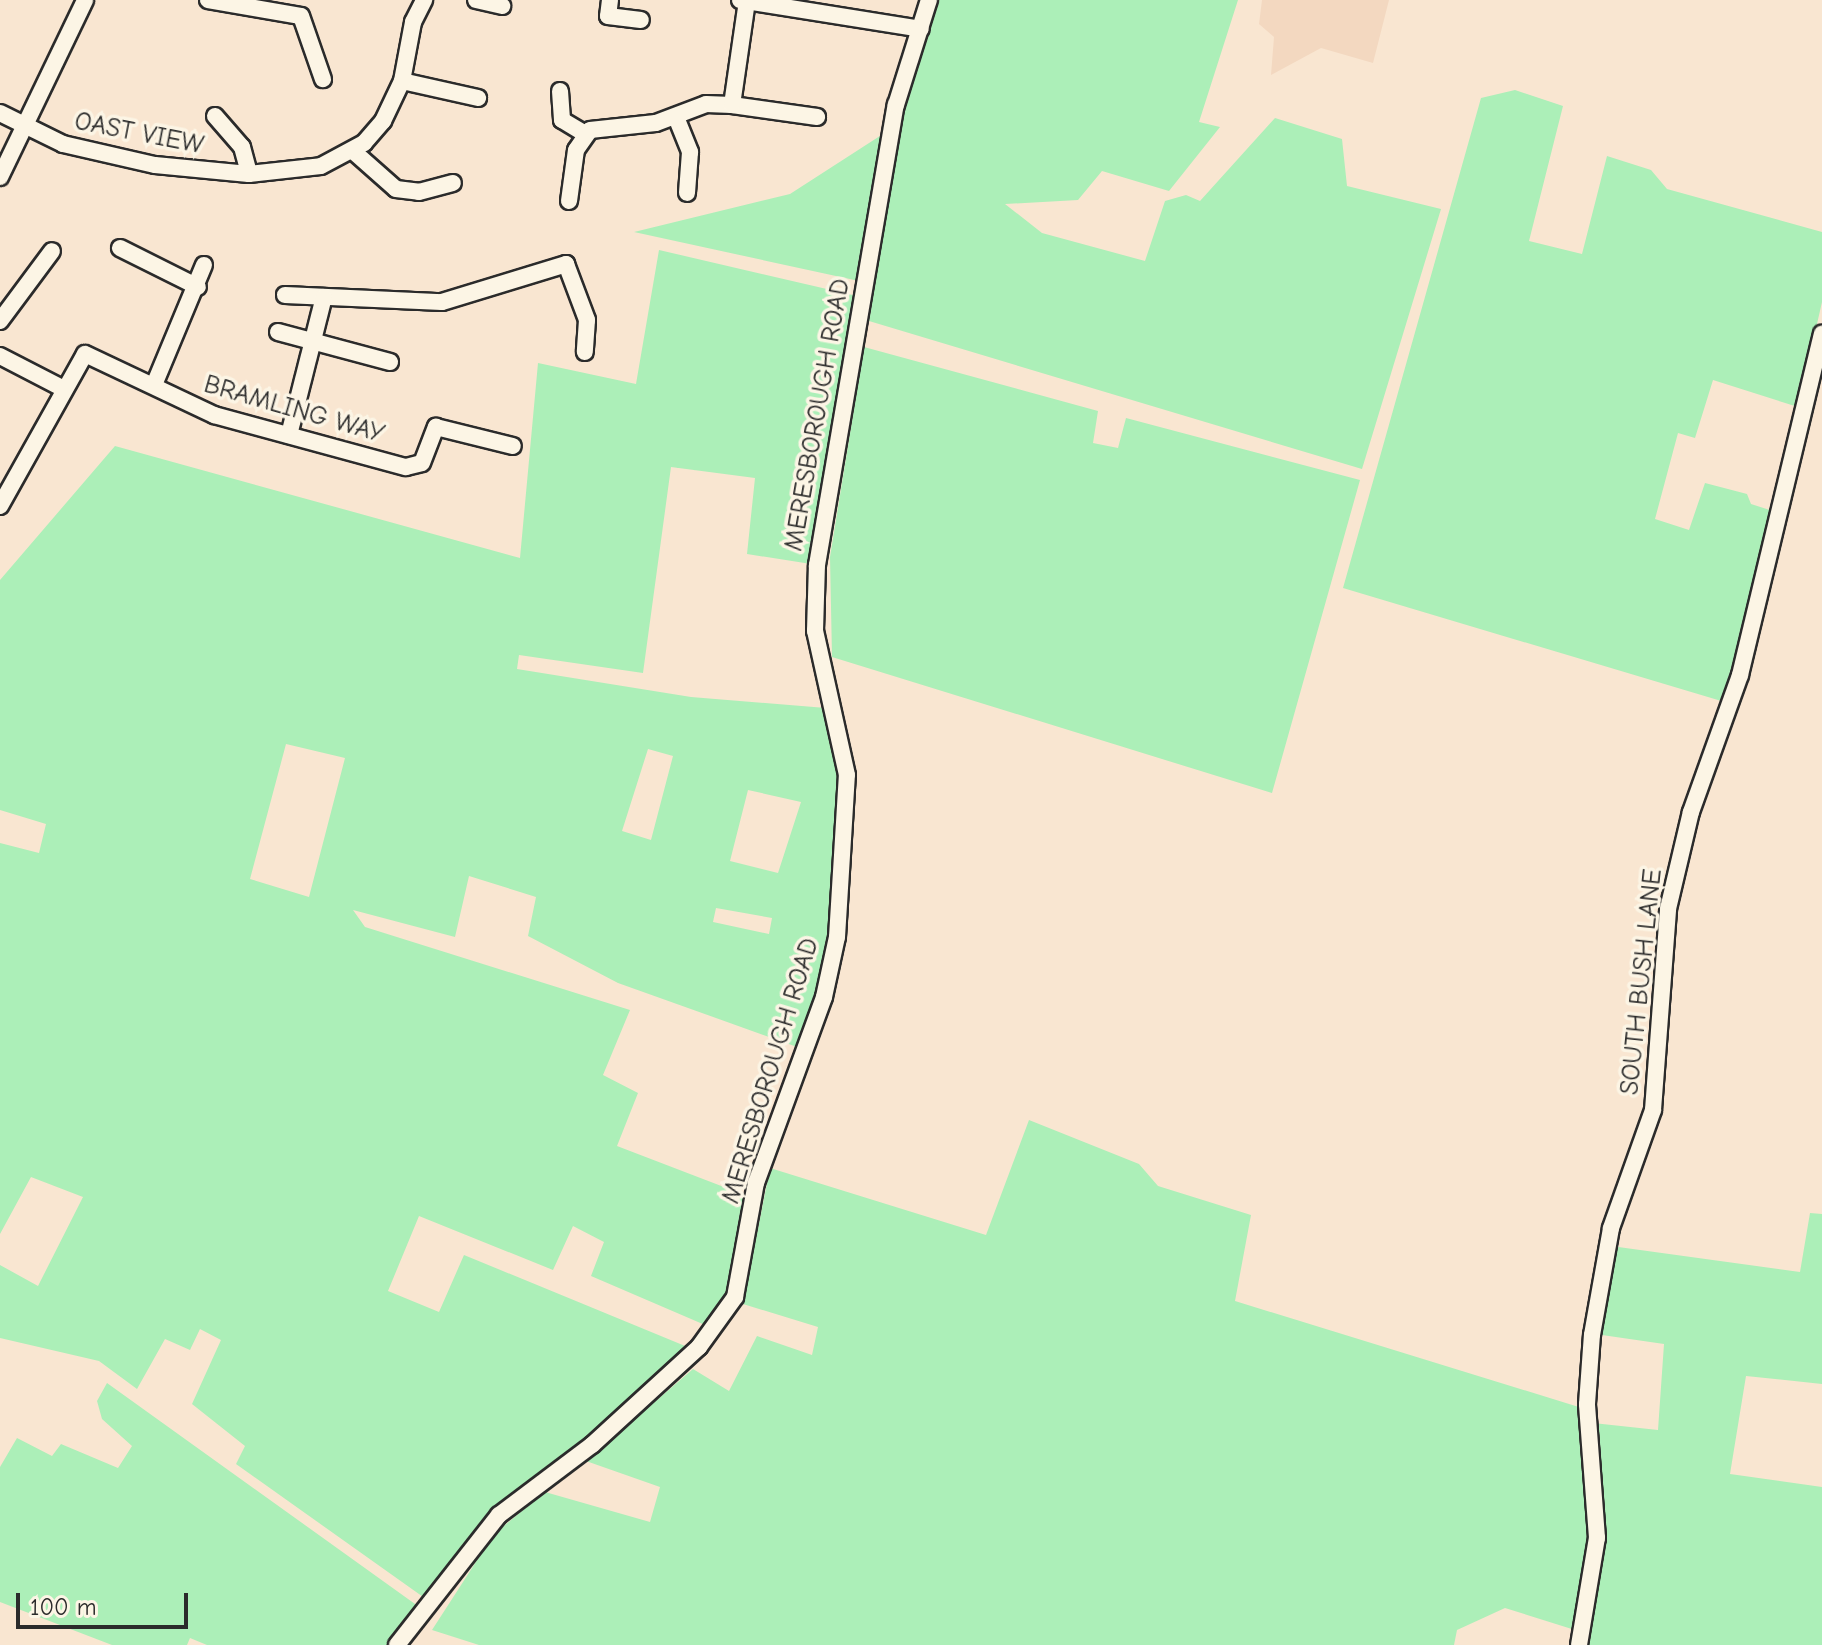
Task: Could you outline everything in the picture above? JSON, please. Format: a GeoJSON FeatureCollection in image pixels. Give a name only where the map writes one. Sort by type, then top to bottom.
{"type":"FeatureCollection","features":[{"type":"Feature","properties":{"kind":"street"},"geometry":{"type":"LineString","coordinates":[[0,177],[85,0]]}},
{"type":"Feature","properties":{"kind":"street"},"geometry":{"type":"LineString","coordinates":[[208,0],[301,16],[323,79]]}},
{"type":"Feature","properties":{"kind":"street","name":"OAST VIEW"},"geometry":{"type":"LineString","coordinates":[[0,113],[25,126],[115,158],[249,174],[304,170],[353,151],[383,121],[402,81],[413,22],[424,0]]}},
{"type":"Feature","properties":{"kind":"street"},"geometry":{"type":"LineString","coordinates":[[476,0],[502,6]]}},
{"type":"Feature","properties":{"kind":"street"},"geometry":{"type":"LineString","coordinates":[[610,0],[608,16],[641,20]]}},
{"type":"Feature","properties":{"kind":"street","name":"MERESBOROUGH ROAD"},"geometry":{"type":"LineString","coordinates":[[397,1645],[499,1515],[592,1445],[678,1366],[721,1323],[735,1297],[756,1183],[824,997],[837,937],[847,775],[815,631],[817,565],[896,105],[929,0]]}},
{"type":"Feature","properties":{"kind":"street"},"geometry":{"type":"LineString","coordinates":[[732,105],[743,1],[798,4],[921,29]]}},
{"type":"Feature","properties":{"kind":"street"},"geometry":{"type":"LineString","coordinates":[[402,81],[478,98]]}},
{"type":"Feature","properties":{"kind":"street"},"geometry":{"type":"LineString","coordinates":[[560,91],[562,120],[584,133],[676,117],[706,104],[817,117]]}},
{"type":"Feature","properties":{"kind":"street","name":"OAST VIEW"},"geometry":{"type":"LineString","coordinates":[[215,116],[242,147],[249,174]]}},
{"type":"Feature","properties":{"kind":"street"},"geometry":{"type":"LineString","coordinates":[[676,117],[692,162],[687,193]]}},
{"type":"Feature","properties":{"kind":"street"},"geometry":{"type":"LineString","coordinates":[[569,201],[584,133]]}},
{"type":"Feature","properties":{"kind":"street"},"geometry":{"type":"LineString","coordinates":[[353,151],[396,189],[419,192],[453,183]]}},
{"type":"Feature","properties":{"kind":"street"},"geometry":{"type":"LineString","coordinates":[[120,248],[198,287]]}},
{"type":"Feature","properties":{"kind":"street"},"geometry":{"type":"LineString","coordinates":[[0,321],[52,251]]}},
{"type":"Feature","properties":{"kind":"street"},"geometry":{"type":"LineString","coordinates":[[285,295],[442,302],[566,264],[587,320],[585,352]]}},
{"type":"Feature","properties":{"kind":"street"},"geometry":{"type":"LineString","coordinates":[[154,385],[198,287],[204,265]]}},
{"type":"Feature","properties":{"kind":"street"},"geometry":{"type":"LineString","coordinates":[[289,435],[324,297]]}},
{"type":"Feature","properties":{"kind":"street"},"geometry":{"type":"LineString","coordinates":[[278,332],[390,362]]}},
{"type":"Feature","properties":{"kind":"street","name":"SOUTH BUSH LANE"},"geometry":{"type":"LineString","coordinates":[[1579,1645],[1597,1538],[1587,1404],[1592,1335],[1611,1228],[1653,1110],[1668,909],[1691,812],[1740,675],[1822,334]]}},
{"type":"Feature","properties":{"kind":"street","name":"BRAMLING WAY"},"geometry":{"type":"LineString","coordinates":[[0,506],[62,388],[85,354],[214,415],[413,468],[422,463],[436,427],[513,446]]}},
{"type":"Feature","properties":{"kind":"street"},"geometry":{"type":"LineString","coordinates":[[0,356],[62,388]]}},
{"type":"Feature","properties":{"kind":"shaded area"},"geometry":{"type":"Polygon","coordinates":[[[1262,0],[1389,0],[1373,63],[1321,48],[1271,75],[1274,37],[1259,24],[1262,0]]]}},
{"type":"Feature","properties":{"kind":"green space"},"geometry":{"type":"Polygon","coordinates":[[[939,0],[1238,0],[1199,122],[1220,127],[1169,191],[1102,171],[1078,200],[1005,204],[1042,233],[1145,261],[1165,201],[1186,195],[1200,201],[1275,118],[1342,139],[1347,186],[1441,209],[1362,469],[869,321],[903,112],[939,0]]]}},
{"type":"Feature","properties":{"kind":"green space"},"geometry":{"type":"Polygon","coordinates":[[[1515,90],[1563,106],[1529,241],[1582,254],[1607,156],[1651,170],[1667,189],[1822,232],[1822,302],[1798,407],[1713,380],[1695,438],[1678,433],[1655,519],[1689,530],[1705,483],[1747,494],[1751,504],[1776,512],[1728,703],[1343,588],[1481,98],[1515,90]]]}},
{"type":"Feature","properties":{"kind":"green space"},"geometry":{"type":"Polygon","coordinates":[[[883,134],[859,281],[634,232],[790,194],[883,134]]]}},
{"type":"Feature","properties":{"kind":"green space"},"geometry":{"type":"Polygon","coordinates":[[[659,250],[857,296],[811,564],[747,554],[755,478],[671,467],[643,673],[519,655],[517,669],[691,697],[826,708],[843,812],[827,949],[800,1048],[618,983],[528,936],[536,897],[469,876],[455,937],[353,910],[365,927],[630,1010],[603,1075],[638,1093],[617,1146],[750,1197],[733,1291],[712,1328],[591,1276],[604,1242],[573,1226],[553,1270],[419,1216],[388,1291],[439,1312],[464,1255],[690,1348],[571,1456],[494,1511],[426,1599],[236,1464],[245,1446],[192,1404],[221,1340],[200,1329],[190,1350],[165,1339],[137,1389],[99,1361],[0,1338],[0,1265],[38,1286],[83,1197],[31,1177],[0,1234],[0,843],[39,853],[46,824],[0,810],[0,580],[115,446],[520,558],[538,363],[636,384],[659,250]],[[286,744],[250,879],[309,897],[345,758],[286,744]],[[648,749],[622,831],[651,840],[673,756],[648,749]],[[748,790],[730,861],[778,873],[801,802],[748,790]],[[716,908],[713,922],[769,934],[772,918],[716,908]]]}},
{"type":"Feature","properties":{"kind":"green space"},"geometry":{"type":"Polygon","coordinates":[[[864,347],[1098,411],[1093,443],[1118,448],[1126,418],[1360,480],[1272,793],[832,657],[830,557],[864,347]]]}},
{"type":"Feature","properties":{"kind":"green space"},"geometry":{"type":"Polygon","coordinates":[[[1029,1120],[1139,1164],[1158,1186],[1251,1215],[1235,1301],[1582,1408],[1591,1537],[1575,1630],[1505,1608],[1457,1630],[1454,1645],[479,1645],[432,1630],[494,1534],[545,1492],[650,1522],[660,1487],[586,1461],[693,1369],[729,1391],[757,1336],[812,1355],[818,1327],[743,1304],[770,1168],[986,1235],[1029,1120]]]}},
{"type":"Feature","properties":{"kind":"green space"},"geometry":{"type":"Polygon","coordinates":[[[1810,1213],[1822,1214],[1822,1384],[1746,1376],[1730,1474],[1822,1487],[1822,1645],[1582,1645],[1591,1605],[1593,1423],[1658,1430],[1664,1344],[1602,1335],[1611,1246],[1800,1272],[1810,1213]]]}},
{"type":"Feature","properties":{"kind":"green space"},"geometry":{"type":"Polygon","coordinates":[[[107,1383],[422,1609],[391,1645],[207,1645],[190,1638],[187,1645],[112,1645],[0,1602],[0,1467],[17,1438],[52,1456],[61,1444],[118,1468],[132,1446],[102,1419],[97,1401],[107,1383]]]}}]}
